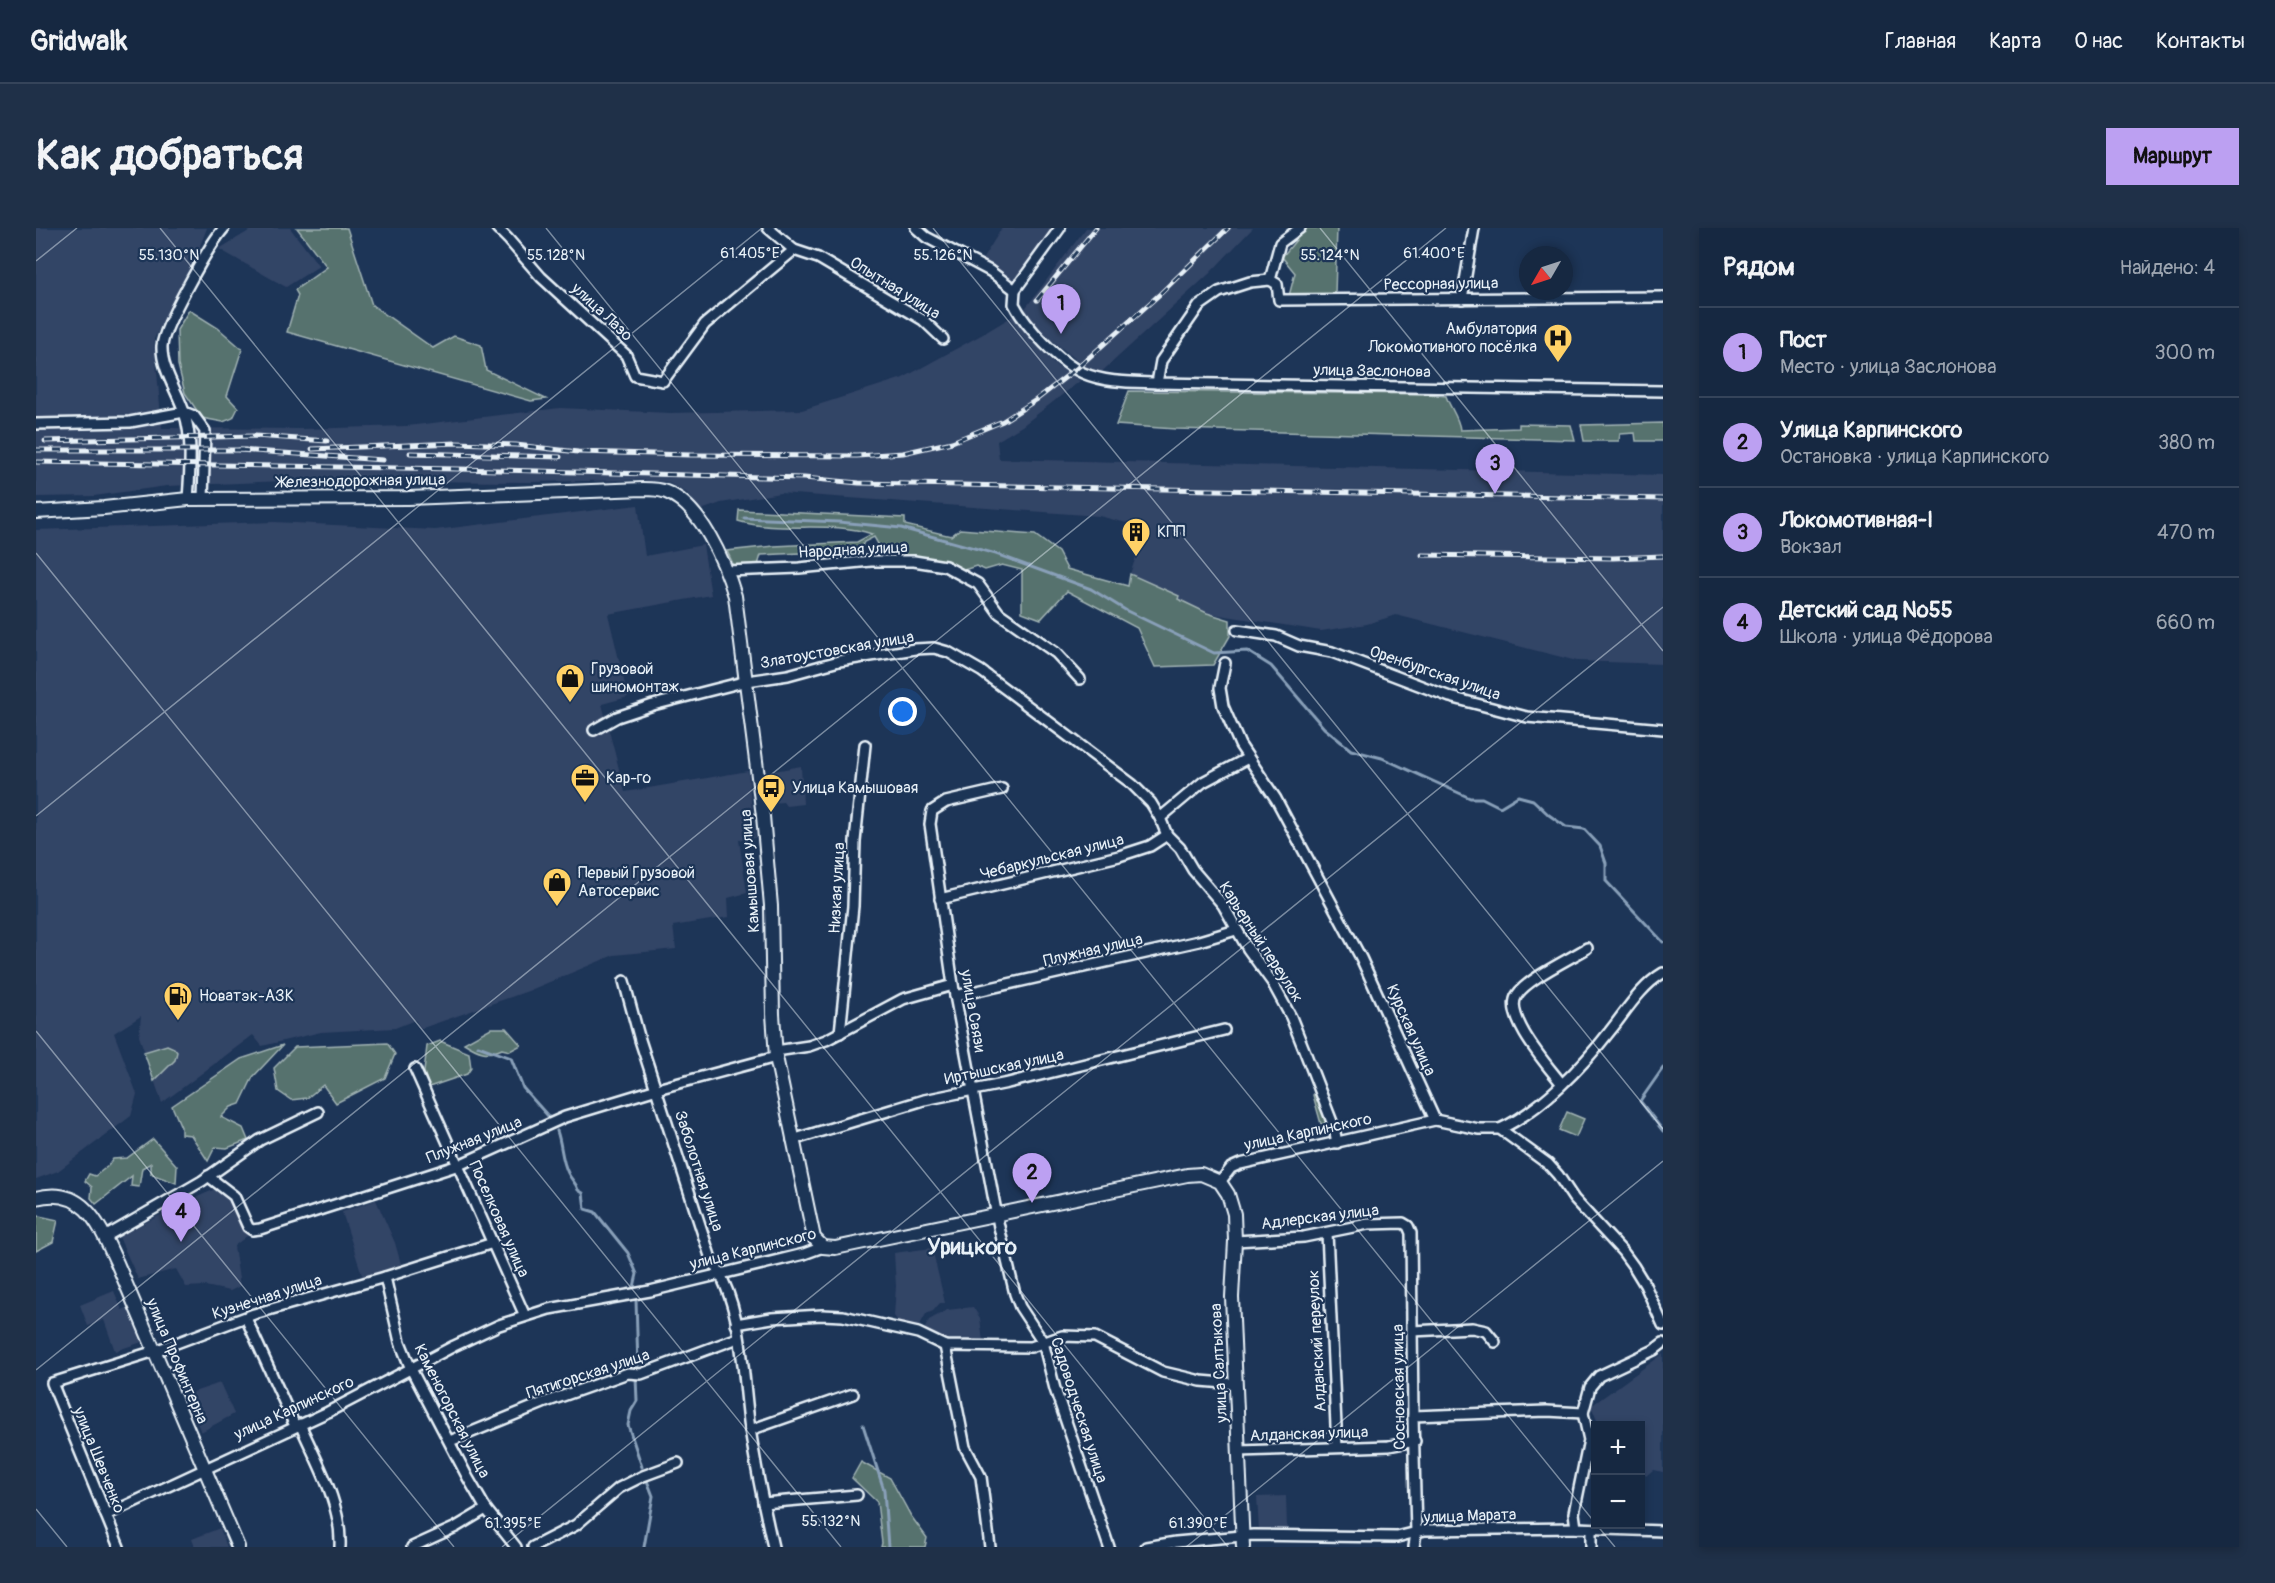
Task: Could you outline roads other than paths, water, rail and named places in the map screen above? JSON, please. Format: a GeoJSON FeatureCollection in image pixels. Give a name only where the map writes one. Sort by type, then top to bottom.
{"type":"FeatureCollection","features":[{"type":"Feature","properties":{"kind":"main road","name":"Железнодорожная улица"},"geometry":{"type":"LineString","coordinates":[[36,512],[104,508],[188,499],[408,498],[643,489],[666,492],[683,502]]}},
{"type":"Feature","properties":{"kind":"main road","name":"Камышовая улица"},"geometry":{"type":"LineString","coordinates":[[683,502],[703,527],[727,571],[735,596],[763,816],[771,906],[776,1054],[812,1234],[823,1247]]}},
{"type":"Feature","properties":{"kind":"main road","name":"улица Карпинского"},"geometry":{"type":"LineString","coordinates":[[823,1247],[834,1248],[1187,1175],[1201,1174],[1220,1182]]}},
{"type":"Feature","properties":{"kind":"main road","name":"улица Салтыкова"},"geometry":{"type":"LineString","coordinates":[[1220,1182],[1226,1189],[1232,1206],[1235,1241],[1232,1287],[1243,1542]]}},
{"type":"Feature","properties":{"kind":"main road","name":"улица Профинтерна"},"geometry":{"type":"LineString","coordinates":[[36,1198],[57,1195],[71,1199],[92,1214],[105,1237],[155,1351],[238,1547]]}},
{"type":"Feature","properties":{"kind":"street"},"geometry":{"type":"LineString","coordinates":[[188,499],[189,434],[184,412],[171,384],[162,347],[166,331],[200,265],[224,228]]}},
{"type":"Feature","properties":{"kind":"street","name":"улица Лазо"},"geometry":{"type":"LineString","coordinates":[[496,228],[541,277],[626,355],[635,376],[663,381],[705,324],[794,250]]}},
{"type":"Feature","properties":{"kind":"street","name":"Опытная улица"},"geometry":{"type":"LineString","coordinates":[[768,228],[794,250],[818,258],[923,320],[943,339]]}},
{"type":"Feature","properties":{"kind":"street"},"geometry":{"type":"LineString","coordinates":[[916,228],[926,237],[990,271],[1015,290],[1060,228]]}},
{"type":"Feature","properties":{"kind":"street"},"geometry":{"type":"LineString","coordinates":[[1157,383],[1161,361],[1199,306],[1219,292],[1250,282],[1270,280],[1280,243],[1300,228]]}},
{"type":"Feature","properties":{"kind":"street"},"geometry":{"type":"LineString","coordinates":[[1462,299],[1474,228]]}},
{"type":"Feature","properties":{"kind":"street","name":"Рессорная улица"},"geometry":{"type":"LineString","coordinates":[[1270,280],[1276,284],[1279,300],[1663,297]]}},
{"type":"Feature","properties":{"kind":"street","name":"улица Заслонова"},"geometry":{"type":"LineString","coordinates":[[1015,290],[1012,298],[1014,304],[1040,339],[1081,373],[1118,382],[1663,391]]}},
{"type":"Feature","properties":{"kind":"street"},"geometry":{"type":"LineString","coordinates":[[36,424],[130,422],[184,412],[194,416],[205,431],[203,499]]}},
{"type":"Feature","properties":{"kind":"street","name":"Народная улица"},"geometry":{"type":"LineString","coordinates":[[727,571],[799,568],[871,561],[914,561],[937,564],[959,572],[978,584],[999,613],[1051,649],[1080,679]]}},
{"type":"Feature","properties":{"kind":"street","name":"Оренбургская улица"},"geometry":{"type":"LineString","coordinates":[[1237,630],[1276,636],[1299,646],[1332,652],[1450,697],[1506,713],[1663,729]]}},
{"type":"Feature","properties":{"kind":"street","name":"Златоустовская улица"},"geometry":{"type":"LineString","coordinates":[[594,730],[617,717],[653,705],[747,681],[788,675],[839,661],[934,648],[948,652],[981,671],[1132,784],[1151,803],[1167,835]]}},
{"type":"Feature","properties":{"kind":"street","name":"Курская улица"},"geometry":{"type":"LineString","coordinates":[[1225,663],[1220,688],[1223,706],[1248,758],[1276,799],[1361,958],[1435,1120]]}},
{"type":"Feature","properties":{"kind":"street","name":"Низкая улица"},"geometry":{"type":"LineString","coordinates":[[840,1033],[853,906],[855,841],[865,745]]}},
{"type":"Feature","properties":{"kind":"street"},"geometry":{"type":"LineString","coordinates":[[1160,818],[1203,782],[1248,758]]}},
{"type":"Feature","properties":{"kind":"street","name":"улица Связи"},"geometry":{"type":"LineString","coordinates":[[996,1215],[953,985],[930,824],[932,811],[946,802],[1002,789]]}},
{"type":"Feature","properties":{"kind":"street","name":"Чебаркульская улица"},"geometry":{"type":"LineString","coordinates":[[940,899],[1119,856],[1150,846],[1167,835]]}},
{"type":"Feature","properties":{"kind":"street","name":"Карьерный переулок"},"geometry":{"type":"LineString","coordinates":[[1167,835],[1180,848],[1193,870],[1223,905],[1236,930],[1272,982],[1291,1017],[1317,1081],[1334,1127],[1337,1143]]}},
{"type":"Feature","properties":{"kind":"street"},"geometry":{"type":"LineString","coordinates":[[943,916],[956,896]]}},
{"type":"Feature","properties":{"kind":"street","name":"Плужная улица"},"geometry":{"type":"LineString","coordinates":[[955,996],[1054,975],[1236,930]]}},
{"type":"Feature","properties":{"kind":"street"},"geometry":{"type":"LineString","coordinates":[[1561,1083],[1521,1029],[1515,1017],[1514,1000],[1519,992],[1530,983],[1587,948]]}},
{"type":"Feature","properties":{"kind":"street"},"geometry":{"type":"LineString","coordinates":[[1435,1120],[1479,1129],[1500,1129],[1523,1116],[1561,1083],[1604,1040],[1646,986],[1663,973]]}},
{"type":"Feature","properties":{"kind":"street","name":"Заболотная улица"},"geometry":{"type":"LineString","coordinates":[[624,981],[711,1259],[722,1274],[736,1324],[750,1430],[773,1547]]}},
{"type":"Feature","properties":{"kind":"street","name":"Плужная улица"},"geometry":{"type":"LineString","coordinates":[[208,1176],[234,1196],[248,1227],[252,1230],[459,1165],[565,1117],[809,1046],[840,1033],[888,1005],[953,985]]}},
{"type":"Feature","properties":{"kind":"street","name":"Иртышская улица"},"geometry":{"type":"LineString","coordinates":[[792,1140],[924,1100],[1008,1083],[1224,1030]]}},
{"type":"Feature","properties":{"kind":"street","name":"Поселковая улица"},"geometry":{"type":"LineString","coordinates":[[415,1070],[525,1316]]}},
{"type":"Feature","properties":{"kind":"street"},"geometry":{"type":"LineString","coordinates":[[105,1237],[208,1176],[260,1140],[318,1112]]}},
{"type":"Feature","properties":{"kind":"street","name":"улица Карпинского"},"geometry":{"type":"LineString","coordinates":[[1220,1182],[1231,1168],[1240,1164],[1435,1120]]}},
{"type":"Feature","properties":{"kind":"street"},"geometry":{"type":"LineString","coordinates":[[1500,1129],[1548,1164],[1574,1199],[1623,1252],[1645,1285],[1663,1325]]}},
{"type":"Feature","properties":{"kind":"street","name":"Садоводческая улица"},"geometry":{"type":"LineString","coordinates":[[996,1215],[1015,1294],[1020,1307],[1043,1342],[1055,1389],[1109,1547]]}},
{"type":"Feature","properties":{"kind":"street","name":"Адлерская улица"},"geometry":{"type":"LineString","coordinates":[[1235,1241],[1304,1237],[1368,1224],[1403,1223],[1408,1226]]}},
{"type":"Feature","properties":{"kind":"street","name":"Сосновская улица"},"geometry":{"type":"LineString","coordinates":[[1408,1226],[1411,1233],[1415,1442],[1416,1533],[1414,1547]]}},
{"type":"Feature","properties":{"kind":"street","name":"Алданский переулок"},"geometry":{"type":"LineString","coordinates":[[1327,1233],[1337,1447]]}},
{"type":"Feature","properties":{"kind":"street","name":"Кузнечная улица"},"geometry":{"type":"LineString","coordinates":[[52,1383],[155,1351],[255,1314],[493,1243]]}},
{"type":"Feature","properties":{"kind":"street","name":"улица Карпинского"},"geometry":{"type":"LineString","coordinates":[[106,1515],[328,1412],[499,1325],[549,1309],[650,1291],[804,1254],[823,1247]]}},
{"type":"Feature","properties":{"kind":"street","name":"Каменогорская улица"},"geometry":{"type":"LineString","coordinates":[[385,1277],[400,1342],[411,1369],[486,1509],[516,1547]]}},
{"type":"Feature","properties":{"kind":"street"},"geometry":{"type":"LineString","coordinates":[[736,1324],[772,1318],[843,1316],[918,1333],[945,1346],[1031,1347],[1062,1336],[1095,1337],[1163,1372],[1201,1381],[1236,1384]]}},
{"type":"Feature","properties":{"kind":"street"},"geometry":{"type":"LineString","coordinates":[[246,1318],[337,1512],[340,1547]]}},
{"type":"Feature","properties":{"kind":"street"},"geometry":{"type":"LineString","coordinates":[[1412,1331],[1472,1328],[1486,1331],[1495,1342]]}},
{"type":"Feature","properties":{"kind":"street","name":"Пятигорская улица"},"geometry":{"type":"LineString","coordinates":[[450,1441],[543,1403],[628,1373],[641,1374],[738,1338]]}},
{"type":"Feature","properties":{"kind":"street"},"geometry":{"type":"LineString","coordinates":[[1576,1528],[1574,1513],[1589,1440],[1583,1413],[1590,1387],[1594,1381],[1663,1343]]}},
{"type":"Feature","properties":{"kind":"street"},"geometry":{"type":"LineString","coordinates":[[945,1346],[965,1447],[981,1477],[990,1547]]}},
{"type":"Feature","properties":{"kind":"street","name":"улица Шевченко"},"geometry":{"type":"LineString","coordinates":[[52,1383],[119,1547]]}},
{"type":"Feature","properties":{"kind":"street"},"geometry":{"type":"LineString","coordinates":[[750,1430],[854,1394]]}},
{"type":"Feature","properties":{"kind":"street"},"geometry":{"type":"LineString","coordinates":[[1413,1416],[1547,1411],[1583,1413]]}},
{"type":"Feature","properties":{"kind":"street","name":"Алданская улица"},"geometry":{"type":"LineString","coordinates":[[1239,1451],[1389,1446],[1415,1442]]}},
{"type":"Feature","properties":{"kind":"street"},"geometry":{"type":"LineString","coordinates":[[532,1547],[576,1525],[619,1488],[678,1463]]}},
{"type":"Feature","properties":{"kind":"street"},"geometry":{"type":"LineString","coordinates":[[763,1503],[857,1495]]}},
{"type":"Feature","properties":{"kind":"street"},"geometry":{"type":"LineString","coordinates":[[412,1547],[456,1527],[486,1509]]}},
{"type":"Feature","properties":{"kind":"street","name":"улица Марата"},"geometry":{"type":"LineString","coordinates":[[1146,1547],[1176,1542],[1397,1537],[1425,1530],[1576,1528],[1663,1531]]}},
{"type":"Feature","properties":{"kind":"street"},"geometry":{"type":"LineString","coordinates":[[1590,1530],[1591,1547]]}},
{"type":"Feature","properties":{"kind":"waterway"},"geometry":{"type":"LineString","coordinates":[[744,518],[839,522],[901,528],[996,554],[1091,589],[1127,611],[1214,653],[1247,651],[1271,666],[1324,728],[1351,750],[1382,758],[1470,798],[1482,798],[1500,807],[1518,796],[1533,800],[1566,827],[1584,829],[1600,846],[1606,863],[1606,881],[1663,942]]}},
{"type":"Feature","properties":{"kind":"waterway"},"geometry":{"type":"LineString","coordinates":[[478,1046],[511,1058],[523,1088],[548,1116]]}},
{"type":"Feature","properties":{"kind":"waterway"},"geometry":{"type":"LineString","coordinates":[[1663,1068],[1640,1101],[1663,1131]]}},
{"type":"Feature","properties":{"kind":"waterway"},"geometry":{"type":"LineString","coordinates":[[557,1131],[566,1168],[578,1190],[583,1193],[585,1209],[595,1212],[628,1253],[637,1274],[634,1287]]}},
{"type":"Feature","properties":{"kind":"waterway"},"geometry":{"type":"LineString","coordinates":[[636,1300],[638,1367]]}},
{"type":"Feature","properties":{"kind":"waterway"},"geometry":{"type":"LineString","coordinates":[[636,1377],[637,1401],[631,1411],[628,1425],[642,1467]]}},
{"type":"Feature","properties":{"kind":"waterway"},"geometry":{"type":"LineString","coordinates":[[863,1425],[884,1490],[888,1547]]}},
{"type":"Feature","properties":{"kind":"waterway"},"geometry":{"type":"LineString","coordinates":[[644,1547],[653,1496],[646,1478]]}},
{"type":"Feature","properties":{"kind":"railway"},"geometry":{"type":"LineString","coordinates":[[1037,300],[1096,228]]}},
{"type":"Feature","properties":{"kind":"railway"},"geometry":{"type":"LineString","coordinates":[[312,449],[456,443],[516,445],[578,452],[857,456],[903,453],[952,442],[1003,421],[1036,400],[1076,369],[1160,294],[1228,228]]}},
{"type":"Feature","properties":{"kind":"railway"},"geometry":{"type":"LineString","coordinates":[[45,441],[255,436],[327,441]]}},
{"type":"Feature","properties":{"kind":"railway"},"geometry":{"type":"LineString","coordinates":[[36,450],[246,450]]}},
{"type":"Feature","properties":{"kind":"railway"},"geometry":{"type":"LineString","coordinates":[[239,450],[383,460]]}},
{"type":"Feature","properties":{"kind":"railway"},"geometry":{"type":"LineString","coordinates":[[410,453],[560,457]]}},
{"type":"Feature","properties":{"kind":"railway"},"geometry":{"type":"LineString","coordinates":[[36,462],[459,469],[804,478],[859,483],[1663,499]]}},
{"type":"Feature","properties":{"kind":"railway"},"geometry":{"type":"LineString","coordinates":[[1422,555],[1613,558],[1663,556]]}},
{"type":"Feature","properties":{"kind":"place","name":"Пост"},"geometry":{"type":"Point","coordinates":[1061,334]}},
{"type":"Feature","properties":{"kind":"place","name":"Амбулатория Локомотивного посёлка"},"geometry":{"type":"Point","coordinates":[1558,364]}},
{"type":"Feature","properties":{"kind":"place","name":"Локомотивная-I"},"geometry":{"type":"Point","coordinates":[1495,494]}},
{"type":"Feature","properties":{"kind":"place","name":"КПП"},"geometry":{"type":"Point","coordinates":[1136,558]}},
{"type":"Feature","properties":{"kind":"place","name":"Грузовой шиномонтаж"},"geometry":{"type":"Point","coordinates":[570,704]}},
{"type":"Feature","properties":{"kind":"place","name":"Кар-го"},"geometry":{"type":"Point","coordinates":[585,804]}},
{"type":"Feature","properties":{"kind":"place","name":"Улица Камышовая"},"geometry":{"type":"Point","coordinates":[771,814]}},
{"type":"Feature","properties":{"kind":"place","name":"Первый Грузовой Автосервис"},"geometry":{"type":"Point","coordinates":[557,908]}},
{"type":"Feature","properties":{"kind":"place","name":"Новатэк-АЗК"},"geometry":{"type":"Point","coordinates":[178,1022]}},
{"type":"Feature","properties":{"kind":"place","name":"Улица Карпинского"},"geometry":{"type":"Point","coordinates":[1032,1203]}},
{"type":"Feature","properties":{"kind":"place","name":"Детский сад №55"},"geometry":{"type":"Point","coordinates":[181,1242]}},
{"type":"Feature","properties":{"kind":"district","name":"Урицкого"},"geometry":{"type":"Point","coordinates":[972,1247]}}]}
